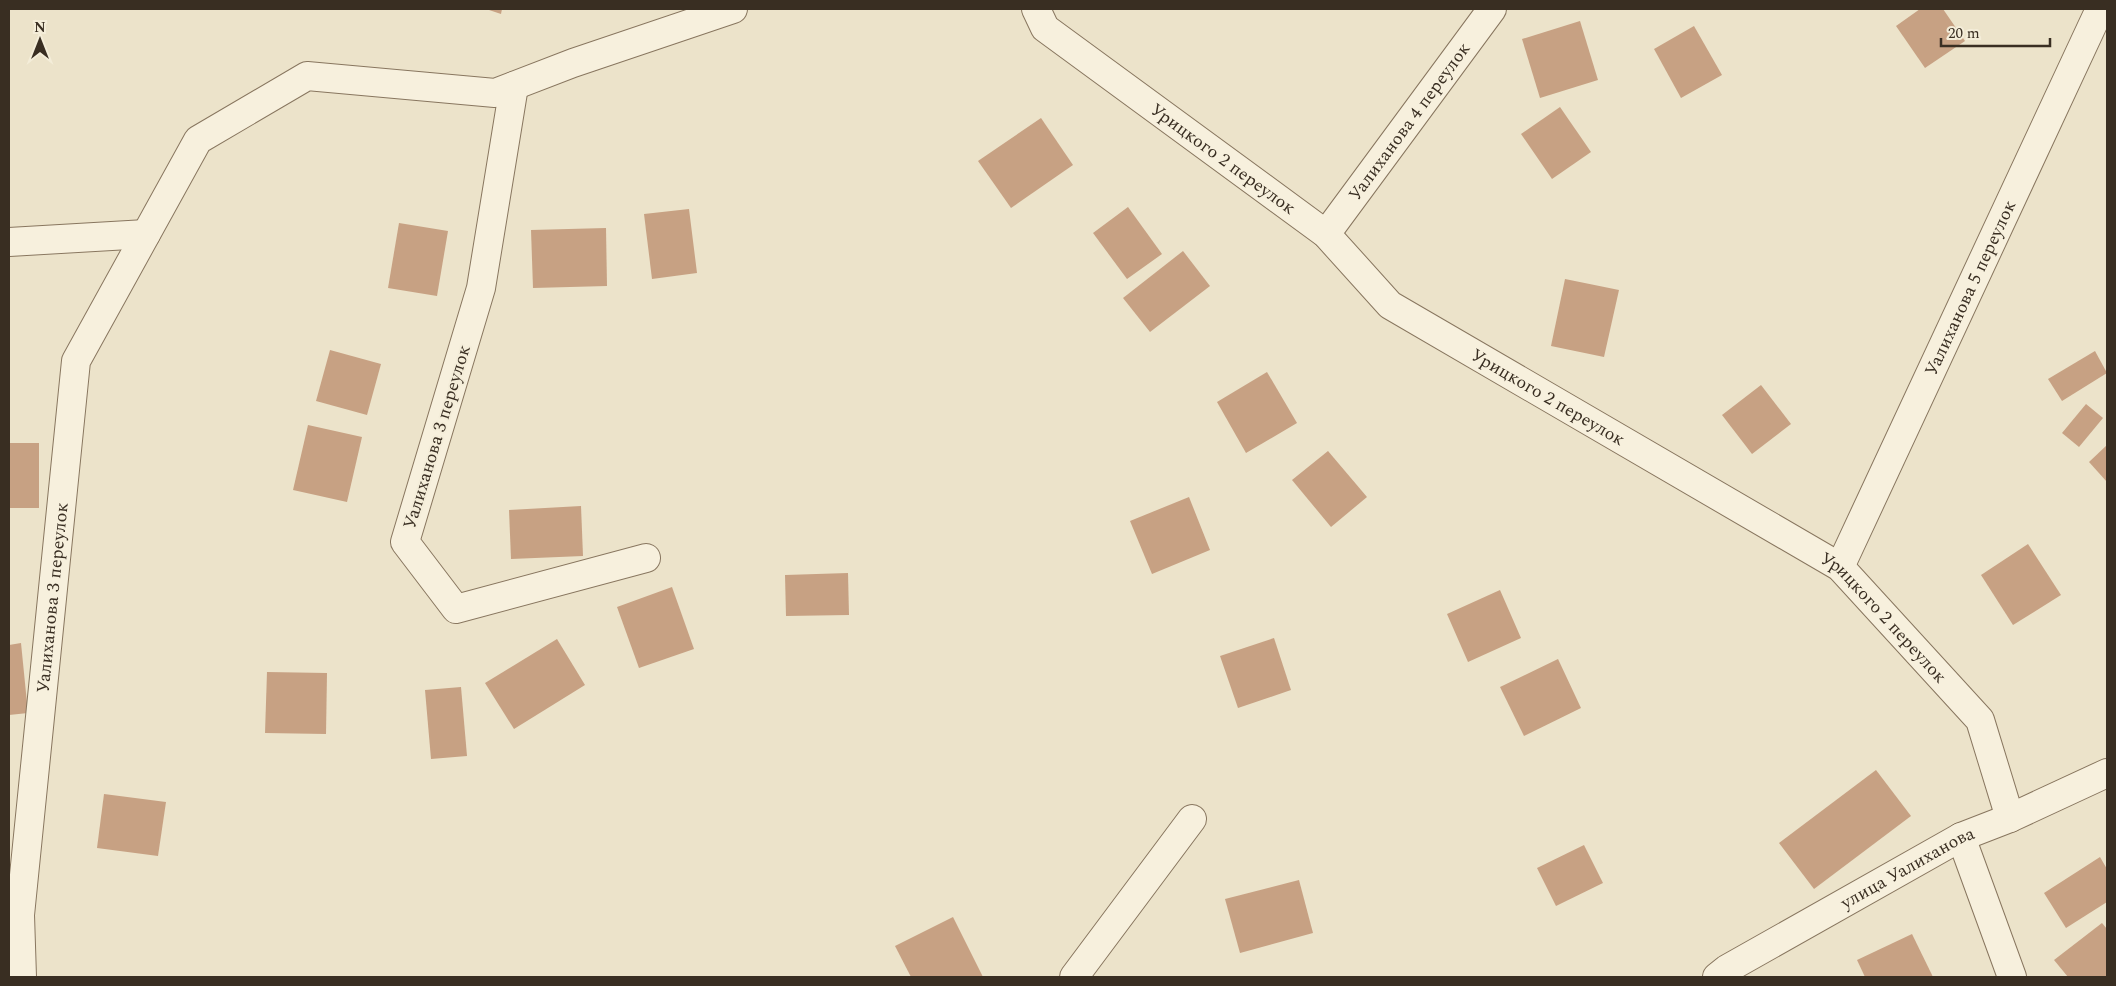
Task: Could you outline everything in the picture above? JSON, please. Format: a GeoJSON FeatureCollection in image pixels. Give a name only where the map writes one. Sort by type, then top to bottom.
{"type":"FeatureCollection","features":[{"type":"Feature","properties":{"kind":"street","name":"Уалиханова 3 переулок"},"geometry":{"type":"LineString","coordinates":[[22,977],[20,915],[76,361],[198,140],[307,76],[495,93],[573,63],[734,9]]}},
{"type":"Feature","properties":{"kind":"street","name":"Урицкого 2 переулок"},"geometry":{"type":"LineString","coordinates":[[1036,9],[1045,28],[1326,234],[1390,305],[1840,567],[1980,720],[2010,818]]}},
{"type":"Feature","properties":{"kind":"street","name":"Уалиханова 4 переулок"},"geometry":{"type":"LineString","coordinates":[[1326,234],[1492,9]]}},
{"type":"Feature","properties":{"kind":"street","name":"Уалиханова 5 переулок"},"geometry":{"type":"LineString","coordinates":[[1840,567],[2100,9]]}},
{"type":"Feature","properties":{"kind":"street","name":"Уалиханова 3 переулок"},"geometry":{"type":"LineString","coordinates":[[514,86],[481,288],[406,542],[456,609],[646,558]]}},
{"type":"Feature","properties":{"kind":"street"},"geometry":{"type":"LineString","coordinates":[[9,242],[146,234]]}},
{"type":"Feature","properties":{"kind":"street","name":"улица Уалиханова"},"geometry":{"type":"LineString","coordinates":[[1717,977],[1727,969],[1961,837],[2010,818],[2107,772]]}},
{"type":"Feature","properties":{"kind":"street"},"geometry":{"type":"LineString","coordinates":[[1074,977],[1192,819]]}},
{"type":"Feature","properties":{"kind":"street"},"geometry":{"type":"LineString","coordinates":[[1961,837],[2012,977]]}},
{"type":"Feature","properties":{"kind":"building"},"geometry":{"type":"Polygon","coordinates":[[[486,9],[502,9],[501,14],[486,9]]]}},
{"type":"Feature","properties":{"kind":"building"},"geometry":{"type":"Polygon","coordinates":[[[1920,9],[1943,9],[1965,41],[1925,68],[1896,26],[1920,9]]]}},
{"type":"Feature","properties":{"kind":"building"},"geometry":{"type":"Polygon","coordinates":[[[1580,21],[1598,80],[1540,98],[1522,39],[1580,21]]]}},
{"type":"Feature","properties":{"kind":"building"},"geometry":{"type":"Polygon","coordinates":[[[1694,26],[1722,75],[1681,98],[1654,49],[1694,26]]]}},
{"type":"Feature","properties":{"kind":"building"},"geometry":{"type":"Polygon","coordinates":[[[1560,107],[1591,152],[1552,179],[1521,134],[1560,107]]]}},
{"type":"Feature","properties":{"kind":"building"},"geometry":{"type":"Polygon","coordinates":[[[1041,118],[1073,165],[1011,208],[978,161],[1041,118]]]}},
{"type":"Feature","properties":{"kind":"building"},"geometry":{"type":"Polygon","coordinates":[[[1128,207],[1162,254],[1127,279],[1093,233],[1128,207]]]}},
{"type":"Feature","properties":{"kind":"building"},"geometry":{"type":"Polygon","coordinates":[[[689,209],[697,273],[652,279],[644,214],[689,209]]]}},
{"type":"Feature","properties":{"kind":"building"},"geometry":{"type":"Polygon","coordinates":[[[399,223],[448,231],[437,296],[388,288],[399,223]]]}},
{"type":"Feature","properties":{"kind":"building"},"geometry":{"type":"Polygon","coordinates":[[[606,228],[607,286],[533,288],[531,230],[606,228]]]}},
{"type":"Feature","properties":{"kind":"building"},"geometry":{"type":"Polygon","coordinates":[[[1183,251],[1210,286],[1150,332],[1123,298],[1183,251]]]}},
{"type":"Feature","properties":{"kind":"building"},"geometry":{"type":"Polygon","coordinates":[[[1565,279],[1619,290],[1604,357],[1551,346],[1565,279]]]}},
{"type":"Feature","properties":{"kind":"building"},"geometry":{"type":"Polygon","coordinates":[[[330,350],[381,364],[367,415],[316,401],[330,350]]]}},
{"type":"Feature","properties":{"kind":"building"},"geometry":{"type":"Polygon","coordinates":[[[2095,351],[2107,373],[2062,401],[2048,379],[2095,351]]]}},
{"type":"Feature","properties":{"kind":"building"},"geometry":{"type":"Polygon","coordinates":[[[1267,372],[1297,423],[1246,453],[1217,402],[1267,372]]]}},
{"type":"Feature","properties":{"kind":"building"},"geometry":{"type":"Polygon","coordinates":[[[1761,385],[1791,424],[1752,454],[1722,415],[1761,385]]]}},
{"type":"Feature","properties":{"kind":"building"},"geometry":{"type":"Polygon","coordinates":[[[2086,404],[2103,418],[2079,447],[2062,433],[2086,404]]]}},
{"type":"Feature","properties":{"kind":"building"},"geometry":{"type":"Polygon","coordinates":[[[308,425],[362,437],[347,502],[293,490],[308,425]]]}},
{"type":"Feature","properties":{"kind":"building"},"geometry":{"type":"Polygon","coordinates":[[[9,443],[39,443],[39,508],[9,508],[9,443]]]}},
{"type":"Feature","properties":{"kind":"building"},"geometry":{"type":"Polygon","coordinates":[[[2107,445],[2107,482],[2089,462],[2107,445]]]}},
{"type":"Feature","properties":{"kind":"building"},"geometry":{"type":"Polygon","coordinates":[[[1328,451],[1367,497],[1331,527],[1292,480],[1328,451]]]}},
{"type":"Feature","properties":{"kind":"building"},"geometry":{"type":"Polygon","coordinates":[[[1189,497],[1210,550],[1152,574],[1130,521],[1189,497]]]}},
{"type":"Feature","properties":{"kind":"building"},"geometry":{"type":"Polygon","coordinates":[[[581,506],[583,556],[511,559],[509,510],[581,506]]]}},
{"type":"Feature","properties":{"kind":"building"},"geometry":{"type":"Polygon","coordinates":[[[2028,544],[2061,595],[2013,625],[1981,575],[2028,544]]]}},
{"type":"Feature","properties":{"kind":"building"},"geometry":{"type":"Polygon","coordinates":[[[848,573],[849,615],[786,616],[785,575],[848,573]]]}},
{"type":"Feature","properties":{"kind":"building"},"geometry":{"type":"Polygon","coordinates":[[[672,587],[694,649],[639,668],[617,607],[672,587]]]}},
{"type":"Feature","properties":{"kind":"building"},"geometry":{"type":"Polygon","coordinates":[[[1500,590],[1521,638],[1468,662],[1447,614],[1500,590]]]}},
{"type":"Feature","properties":{"kind":"building"},"geometry":{"type":"Polygon","coordinates":[[[1274,638],[1291,690],[1238,708],[1220,656],[1274,638]]]}},
{"type":"Feature","properties":{"kind":"building"},"geometry":{"type":"Polygon","coordinates":[[[557,639],[585,685],[514,729],[485,683],[557,639]]]}},
{"type":"Feature","properties":{"kind":"building"},"geometry":{"type":"Polygon","coordinates":[[[21,643],[28,713],[9,715],[9,645],[21,643]]]}},
{"type":"Feature","properties":{"kind":"building"},"geometry":{"type":"Polygon","coordinates":[[[1558,659],[1581,708],[1524,736],[1500,687],[1558,659]]]}},
{"type":"Feature","properties":{"kind":"building"},"geometry":{"type":"Polygon","coordinates":[[[267,672],[327,673],[326,734],[265,733],[267,672]]]}},
{"type":"Feature","properties":{"kind":"building"},"geometry":{"type":"Polygon","coordinates":[[[461,687],[467,756],[431,759],[425,690],[461,687]]]}},
{"type":"Feature","properties":{"kind":"building"},"geometry":{"type":"Polygon","coordinates":[[[1876,770],[1911,816],[1814,889],[1779,843],[1876,770]]]}},
{"type":"Feature","properties":{"kind":"building"},"geometry":{"type":"Polygon","coordinates":[[[104,794],[166,802],[158,856],[97,848],[104,794]]]}},
{"type":"Feature","properties":{"kind":"building"},"geometry":{"type":"Polygon","coordinates":[[[1584,845],[1603,883],[1556,906],[1537,868],[1584,845]]]}},
{"type":"Feature","properties":{"kind":"building"},"geometry":{"type":"Polygon","coordinates":[[[2100,857],[2107,869],[2107,902],[2066,928],[2044,893],[2100,857]]]}},
{"type":"Feature","properties":{"kind":"building"},"geometry":{"type":"Polygon","coordinates":[[[1299,880],[1313,933],[1240,953],[1225,899],[1299,880]]]}},
{"type":"Feature","properties":{"kind":"building"},"geometry":{"type":"Polygon","coordinates":[[[953,917],[983,977],[911,977],[895,946],[953,917]]]}},
{"type":"Feature","properties":{"kind":"building"},"geometry":{"type":"Polygon","coordinates":[[[2102,923],[2107,929],[2107,977],[2068,977],[2054,960],[2102,923]]]}},
{"type":"Feature","properties":{"kind":"building"},"geometry":{"type":"Polygon","coordinates":[[[1912,934],[1933,977],[1865,977],[1857,960],[1912,934]]]}}]}
